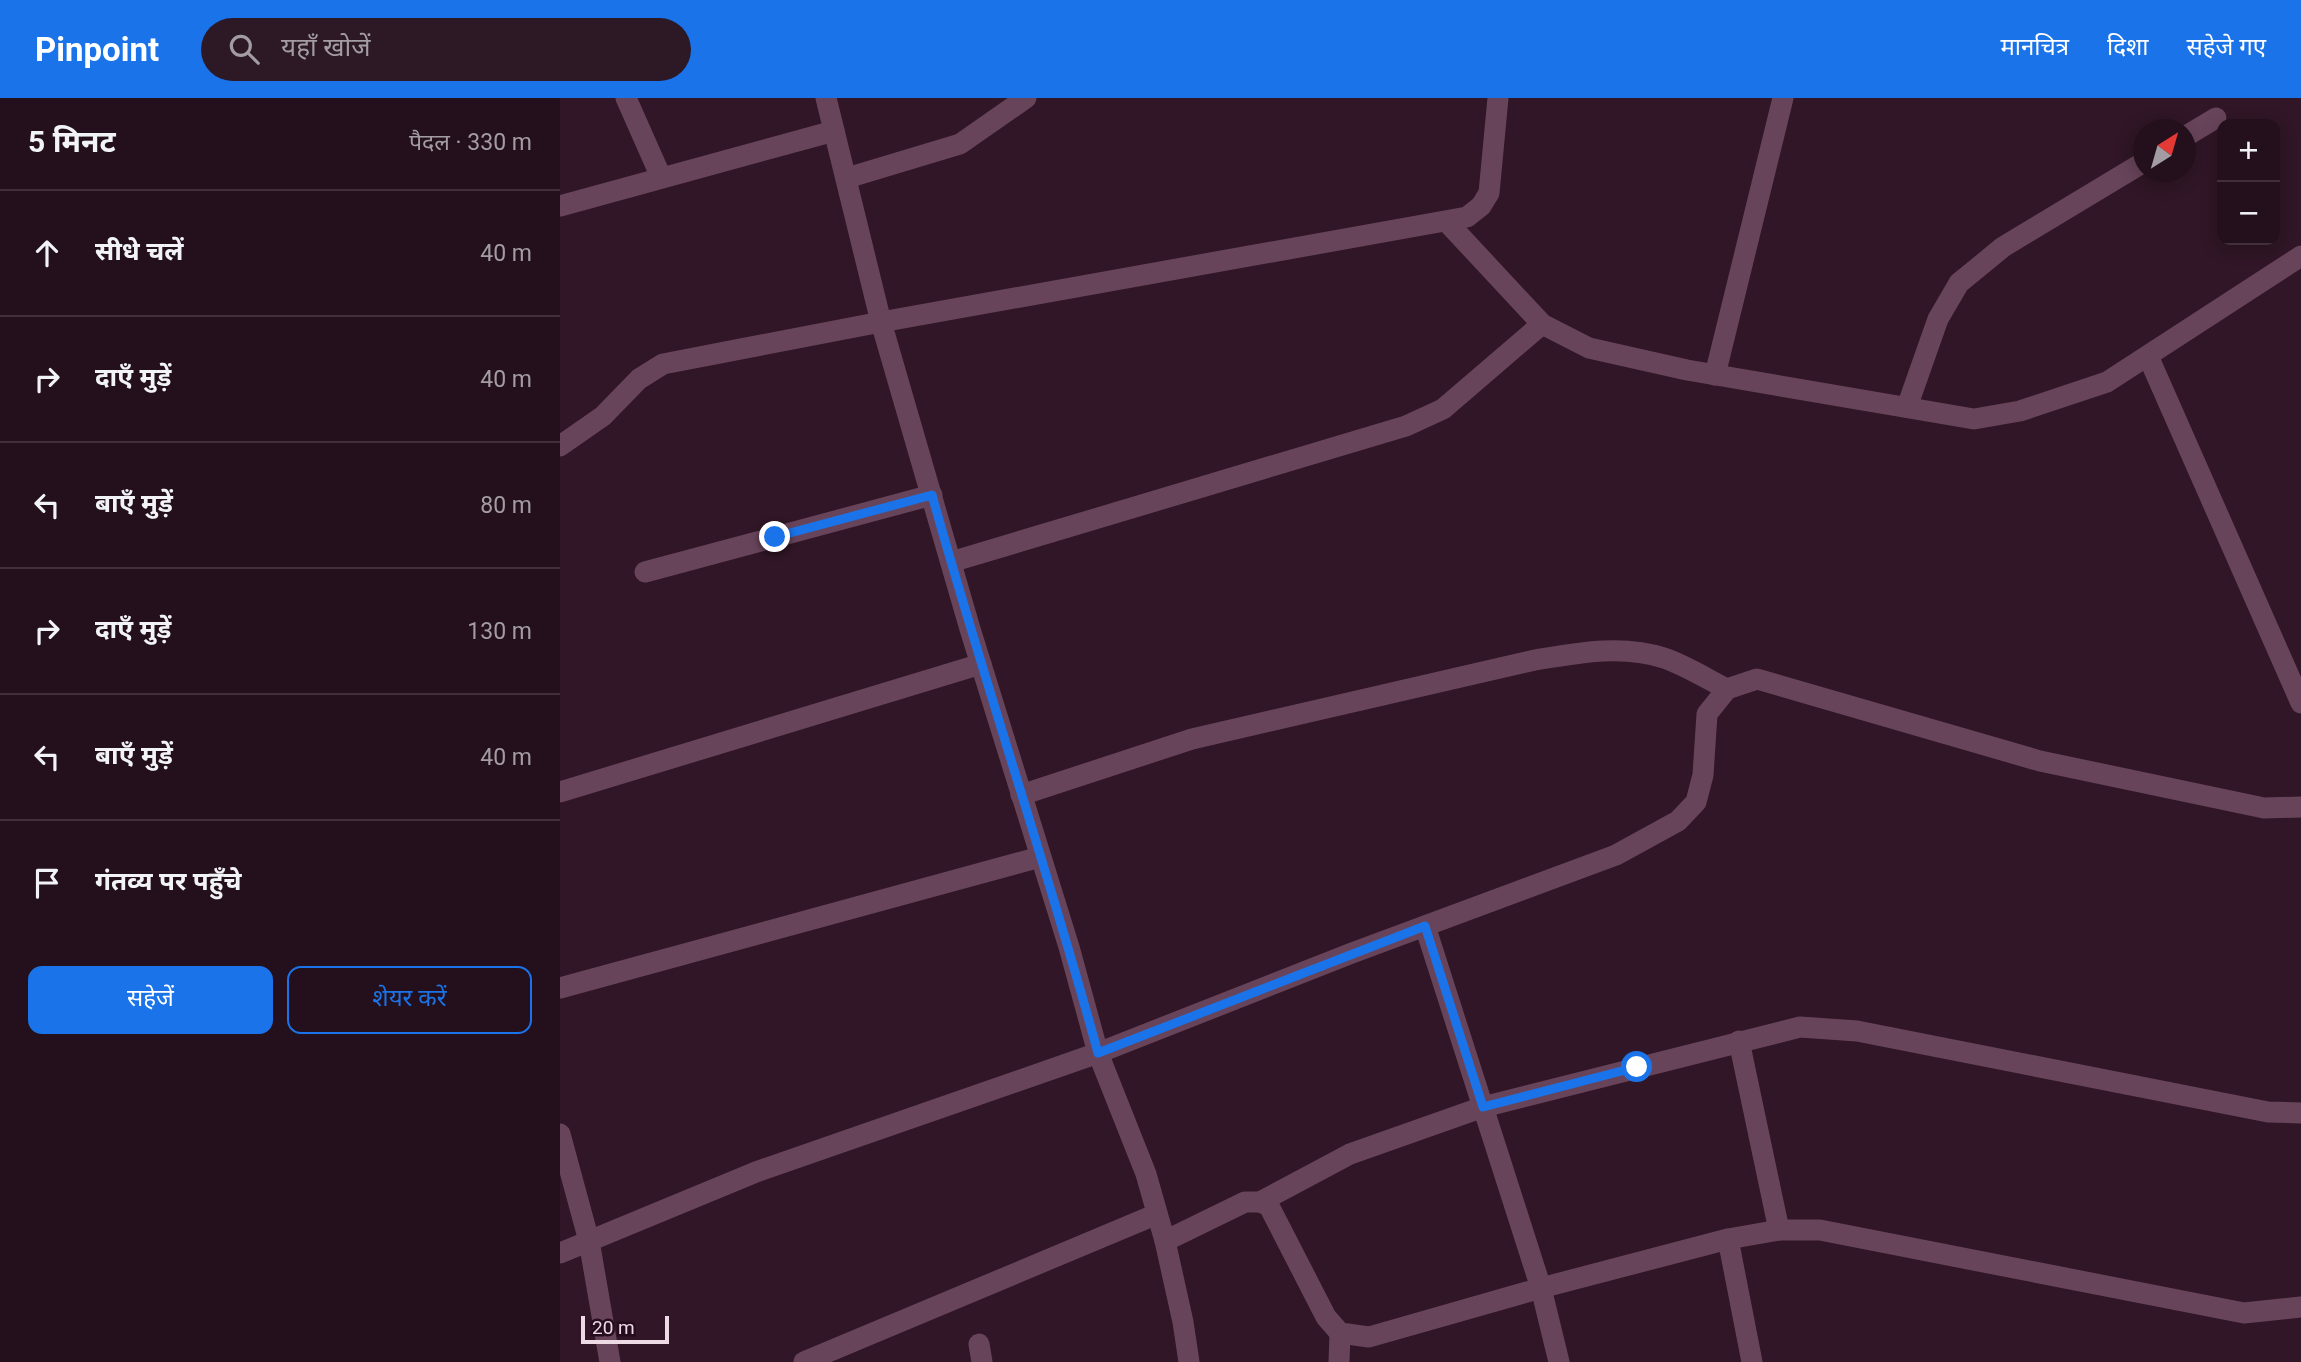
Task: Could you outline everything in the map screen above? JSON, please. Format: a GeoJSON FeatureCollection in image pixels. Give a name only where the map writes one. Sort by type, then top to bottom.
{"type":"FeatureCollection","features":[{"type":"Feature","properties":{"kind":"street"},"geometry":{"type":"LineString","coordinates":[[626,98],[661,177]]}},
{"type":"Feature","properties":{"kind":"street"},"geometry":{"type":"LineString","coordinates":[[826,98],[881,322],[981,664],[1098,1053],[1146,1174],[1165,1241],[1189,1362]]}},
{"type":"Feature","properties":{"kind":"street"},"geometry":{"type":"LineString","coordinates":[[847,178],[960,144],[1026,98]]}},
{"type":"Feature","properties":{"kind":"street"},"geometry":{"type":"LineString","coordinates":[[560,446],[603,416],[639,379],[663,364],[881,322],[1467,217],[1481,206],[1489,193],[1498,98]]}},
{"type":"Feature","properties":{"kind":"street"},"geometry":{"type":"LineString","coordinates":[[1715,375],[1783,98]]}},
{"type":"Feature","properties":{"kind":"street"},"geometry":{"type":"LineString","coordinates":[[2196,130],[2216,118]]}},
{"type":"Feature","properties":{"kind":"street"},"geometry":{"type":"LineString","coordinates":[[560,206],[834,131]]}},
{"type":"Feature","properties":{"kind":"street"},"geometry":{"type":"LineString","coordinates":[[1907,407],[1938,319],[1959,283],[2003,247],[2133,169]]}},
{"type":"Feature","properties":{"kind":"street"},"geometry":{"type":"LineString","coordinates":[[1447,222],[1542,324],[1589,348],[1715,375],[1974,419],[2020,411],[2107,382],[2301,256]]}},
{"type":"Feature","properties":{"kind":"street"},"geometry":{"type":"LineString","coordinates":[[951,562],[1406,426],[1443,409],[1542,324]]}},
{"type":"Feature","properties":{"kind":"street"},"geometry":{"type":"LineString","coordinates":[[2147,356],[2301,704]]}},
{"type":"Feature","properties":{"kind":"street"},"geometry":{"type":"LineString","coordinates":[[645,572],[932,495]]}},
{"type":"Feature","properties":{"kind":"street"},"geometry":{"type":"LineString","coordinates":[[1021,795],[1192,739],[1535,660],[1586,651],[1630,652],[1664,658],[1727,689]]}},
{"type":"Feature","properties":{"kind":"street"},"geometry":{"type":"LineString","coordinates":[[560,792],[981,664]]}},
{"type":"Feature","properties":{"kind":"street"},"geometry":{"type":"LineString","coordinates":[[560,1253],[756,1172],[1098,1053],[1616,855],[1678,821],[1696,802],[1703,775],[1707,714],[1727,689],[1758,679],[2040,761],[2264,808],[2301,807]]}},
{"type":"Feature","properties":{"kind":"street"},"geometry":{"type":"LineString","coordinates":[[560,988],[1040,857]]}},
{"type":"Feature","properties":{"kind":"street"},"geometry":{"type":"LineString","coordinates":[[1425,926],[1541,1288],[1559,1362]]}},
{"type":"Feature","properties":{"kind":"street"},"geometry":{"type":"LineString","coordinates":[[1260,1202],[1350,1154],[1483,1107],[1800,1027],[1857,1031],[2268,1112],[2301,1113]]}},
{"type":"Feature","properties":{"kind":"street"},"geometry":{"type":"LineString","coordinates":[[1739,1041],[1779,1230]]}},
{"type":"Feature","properties":{"kind":"street"},"geometry":{"type":"LineString","coordinates":[[560,1134],[589,1241],[610,1362]]}},
{"type":"Feature","properties":{"kind":"street"},"geometry":{"type":"LineString","coordinates":[[1165,1241],[1245,1202],[1260,1202],[1269,1206],[1326,1317],[1340,1333],[1369,1337],[1541,1288],[1728,1240],[1779,1230],[1820,1230],[2245,1313],[2301,1307]]}},
{"type":"Feature","properties":{"kind":"street"},"geometry":{"type":"LineString","coordinates":[[804,1362],[1157,1213]]}},
{"type":"Feature","properties":{"kind":"street"},"geometry":{"type":"LineString","coordinates":[[1728,1240],[1752,1362]]}},
{"type":"Feature","properties":{"kind":"street"},"geometry":{"type":"LineString","coordinates":[[1339,1362],[1340,1333]]}},
{"type":"Feature","properties":{"kind":"route"},"geometry":{"type":"LineString","coordinates":[[775,537],[932,495],[975,646],[1069,947],[1098,1053],[1425,926],[1483,1107],[1637,1067]]}}]}
